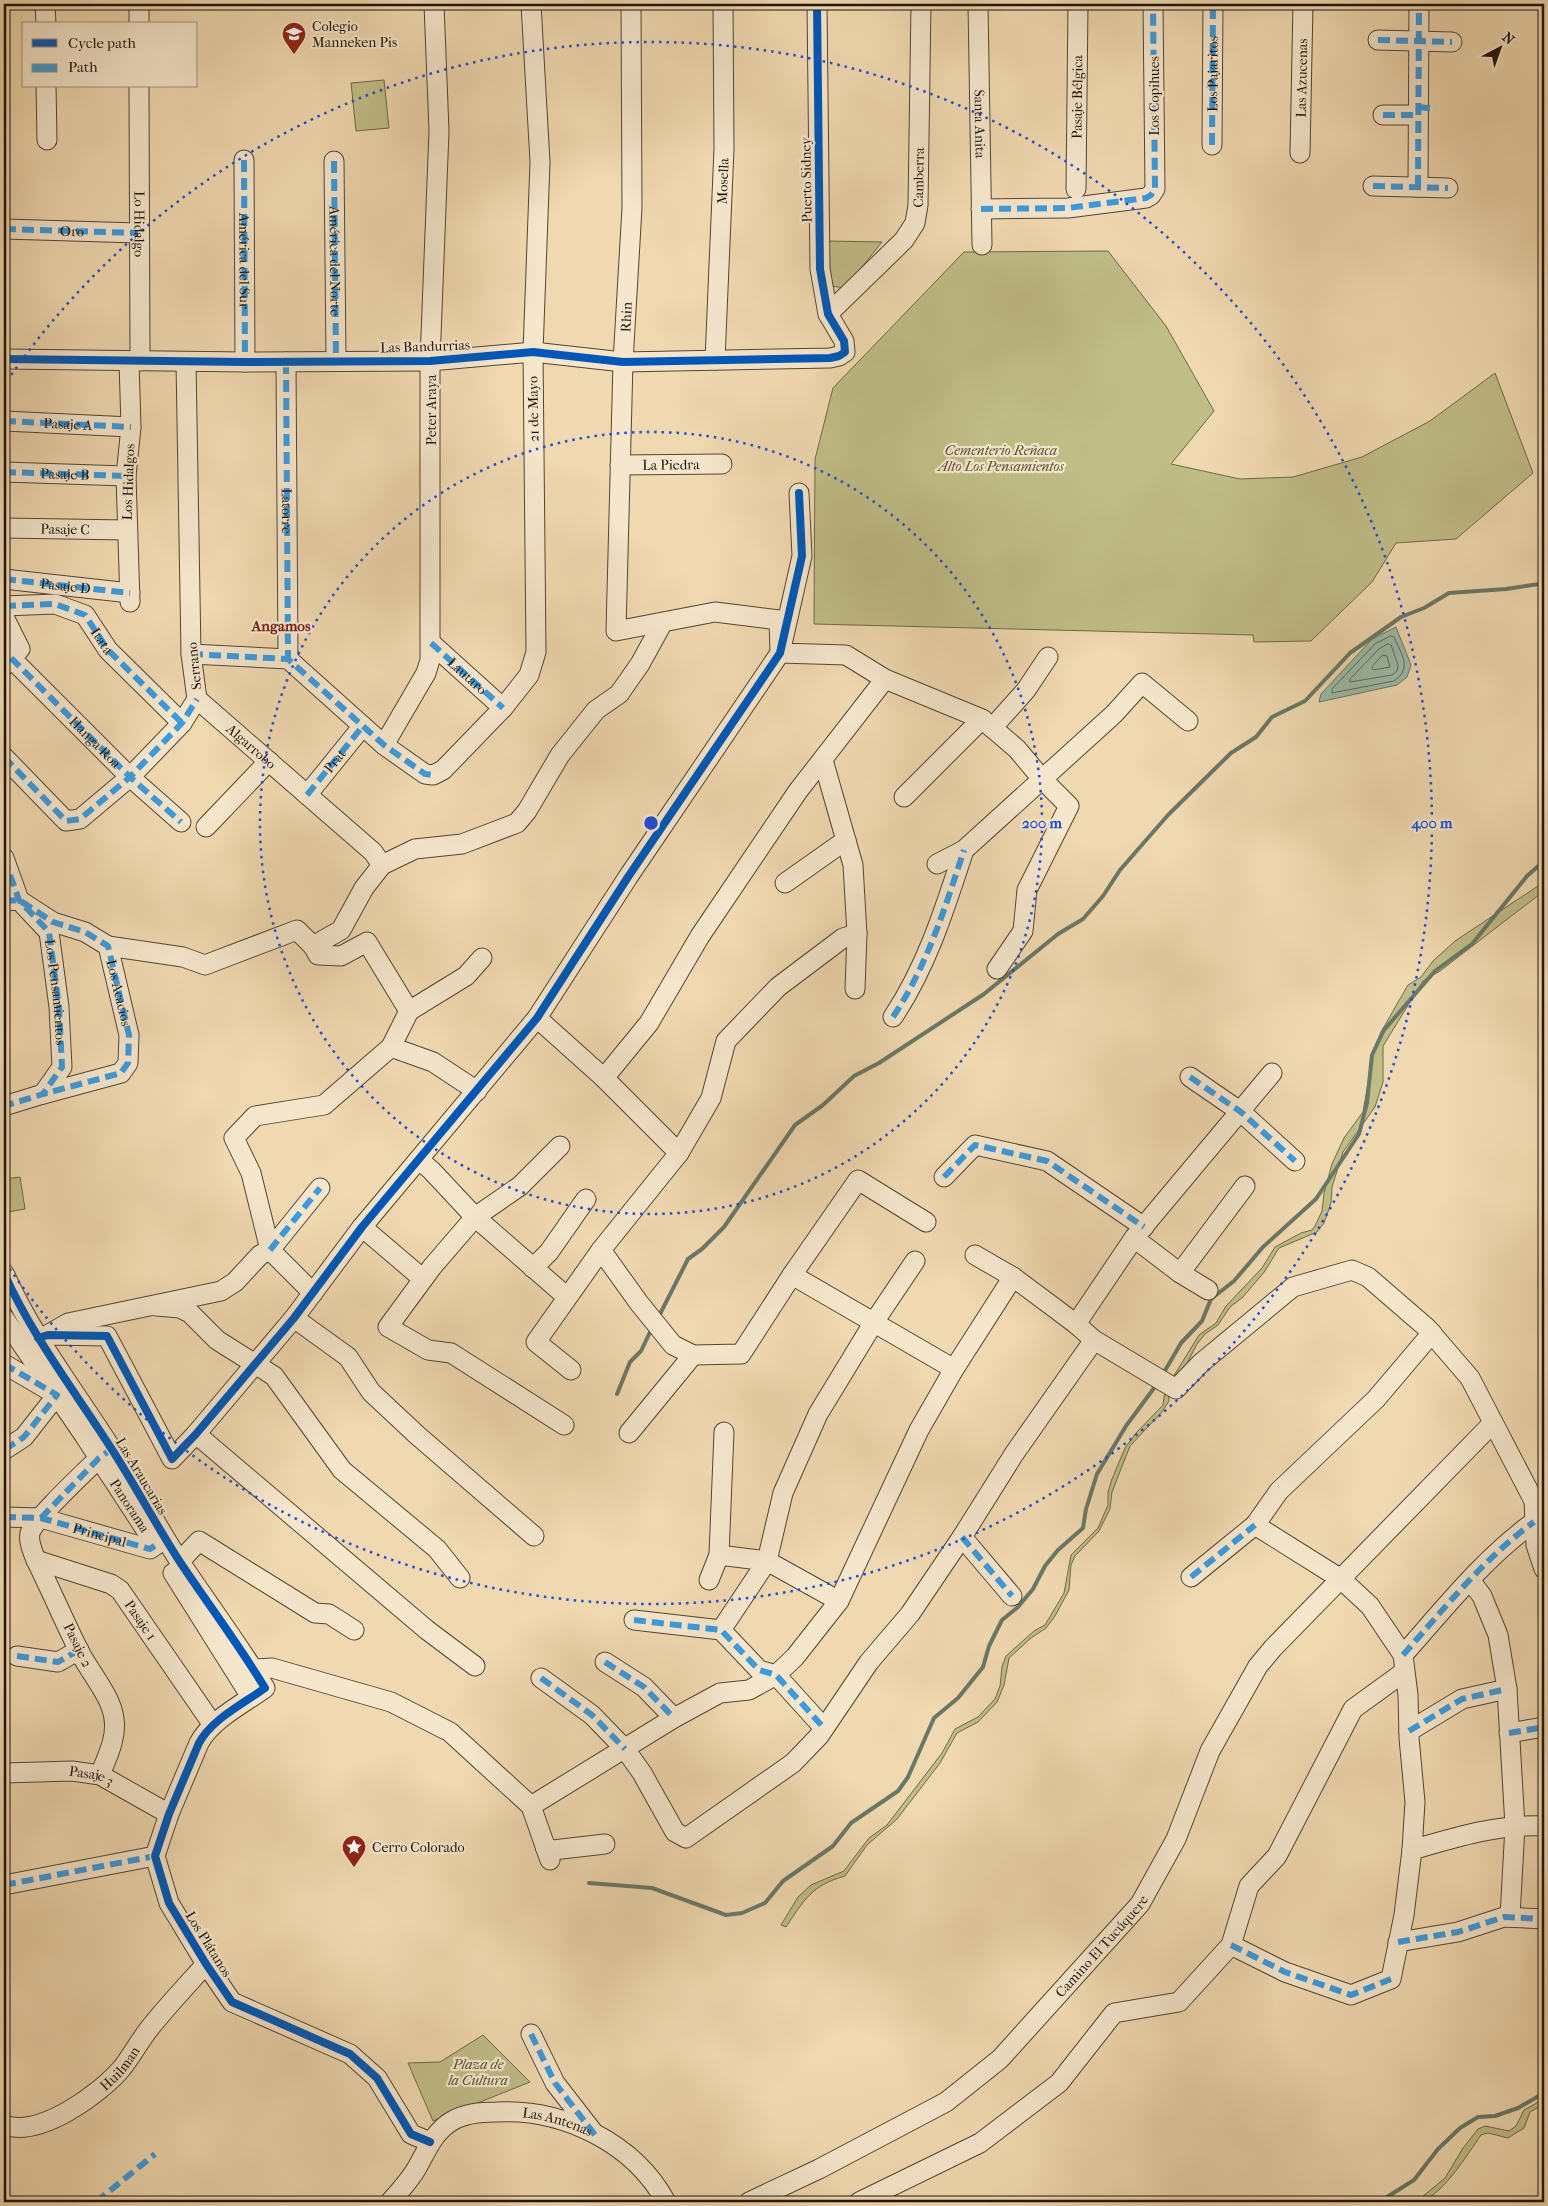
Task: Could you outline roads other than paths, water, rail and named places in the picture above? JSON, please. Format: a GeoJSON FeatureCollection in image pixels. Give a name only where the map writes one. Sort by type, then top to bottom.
{"type":"FeatureCollection","features":[{"type":"Feature","properties":{"kind":"street"},"geometry":{"type":"LineString","coordinates":[[45,4],[46,22]]}},
{"type":"Feature","properties":{"kind":"street"},"geometry":{"type":"LineString","coordinates":[[139,4],[139,22]]}},
{"type":"Feature","properties":{"kind":"street","name":"Peter Araya"},"geometry":{"type":"LineString","coordinates":[[384,745],[426,673],[430,660],[430,360],[439,131],[434,4]]}},
{"type":"Feature","properties":{"kind":"street","name":"21 de Mayo"},"geometry":{"type":"LineString","coordinates":[[384,745],[425,774],[433,775],[442,770],[503,708],[529,675],[536,652],[533,352],[540,162],[531,4]]}},
{"type":"Feature","properties":{"kind":"street","name":"Rhin"},"geometry":{"type":"LineString","coordinates":[[631,4],[632,208],[623,362],[616,631],[662,624]]}},
{"type":"Feature","properties":{"kind":"street","name":"Mosella"},"geometry":{"type":"LineString","coordinates":[[715,360],[724,149],[723,4]]}},
{"type":"Feature","properties":{"kind":"street","name":"Puerto Sidney"},"geometry":{"type":"LineString","coordinates":[[817,4],[820,269],[828,314],[844,341],[845,352]]}},
{"type":"Feature","properties":{"kind":"street","name":"Camberra"},"geometry":{"type":"LineString","coordinates":[[828,314],[904,240],[915,223],[918,205],[921,4]]}},
{"type":"Feature","properties":{"kind":"street","name":"Santa Anita"},"geometry":{"type":"LineString","coordinates":[[978,4],[982,245]]}},
{"type":"Feature","properties":{"kind":"street","name":"Pasaje Bélgica"},"geometry":{"type":"LineString","coordinates":[[1076,189],[1078,4]]}},
{"type":"Feature","properties":{"kind":"street","name":"Los Copihues"},"geometry":{"type":"LineString","coordinates":[[981,209],[1068,208],[1146,198],[1151,195],[1154,189],[1153,4]]}},
{"type":"Feature","properties":{"kind":"street","name":"Los Pajaritos"},"geometry":{"type":"LineString","coordinates":[[1212,145],[1213,4]]}},
{"type":"Feature","properties":{"kind":"street","name":"Las Azucenas"},"geometry":{"type":"LineString","coordinates":[[1300,153],[1302,4]]}},
{"type":"Feature","properties":{"kind":"street"},"geometry":{"type":"LineString","coordinates":[[1418,187],[1424,110],[1418,41],[1419,4]]}},
{"type":"Feature","properties":{"kind":"street"},"geometry":{"type":"LineString","coordinates":[[1378,40],[1452,42]]}},
{"type":"Feature","properties":{"kind":"street"},"geometry":{"type":"LineString","coordinates":[[46,88],[47,140]]}},
{"type":"Feature","properties":{"kind":"street","name":"Lo Hidalgo"},"geometry":{"type":"LineString","coordinates":[[134,362],[138,233],[138,88]]}},
{"type":"Feature","properties":{"kind":"street"},"geometry":{"type":"LineString","coordinates":[[1383,115],[1424,110]]}},
{"type":"Feature","properties":{"kind":"street","name":"América del Sur"},"geometry":{"type":"LineString","coordinates":[[244,160],[245,362]]}},
{"type":"Feature","properties":{"kind":"street","name":"América del Norte"},"geometry":{"type":"LineString","coordinates":[[334,161],[336,360]]}},
{"type":"Feature","properties":{"kind":"street"},"geometry":{"type":"LineString","coordinates":[[1373,186],[1448,188]]}},
{"type":"Feature","properties":{"kind":"street","name":"Oro"},"geometry":{"type":"LineString","coordinates":[[4,229],[138,233]]}},
{"type":"Feature","properties":{"kind":"street","name":"Las Bandurrias"},"geometry":{"type":"LineString","coordinates":[[4,359],[134,362],[286,362],[430,360],[533,352],[623,362],[830,358],[845,352]]}},
{"type":"Feature","properties":{"kind":"street","name":"Los Hidalgos"},"geometry":{"type":"LineString","coordinates":[[130,597],[126,476],[134,362]]}},
{"type":"Feature","properties":{"kind":"street","name":"Serrano"},"geometry":{"type":"LineString","coordinates":[[4,757],[66,820],[80,819],[130,776],[182,723],[197,699],[191,654],[186,362]]}},
{"type":"Feature","properties":{"kind":"street","name":"Latorre"},"geometry":{"type":"LineString","coordinates":[[286,362],[288,659]]}},
{"type":"Feature","properties":{"kind":"street","name":"Pasaje A"},"geometry":{"type":"LineString","coordinates":[[4,421],[130,428]]}},
{"type":"Feature","properties":{"kind":"street","name":"La Piedra"},"geometry":{"type":"LineString","coordinates":[[620,465],[722,464]]}},
{"type":"Feature","properties":{"kind":"street","name":"Pasaje B"},"geometry":{"type":"LineString","coordinates":[[4,472],[126,476]]}},
{"type":"Feature","properties":{"kind":"street"},"geometry":{"type":"LineString","coordinates":[[43,1336],[107,1336],[172,1459],[196,1434],[294,1318],[362,1227],[537,1018],[628,878],[780,653],[802,556],[799,493]]}},
{"type":"Feature","properties":{"kind":"street","name":"Pasaje C"},"geometry":{"type":"LineString","coordinates":[[4,528],[127,530]]}},
{"type":"Feature","properties":{"kind":"street","name":"Pasaje D"},"geometry":{"type":"LineString","coordinates":[[4,579],[130,597]]}},
{"type":"Feature","properties":{"kind":"street","name":"Itata"},"geometry":{"type":"LineString","coordinates":[[4,617],[55,604],[85,615],[108,650],[182,723]]}},
{"type":"Feature","properties":{"kind":"street"},"geometry":{"type":"LineString","coordinates":[[313,946],[341,930],[364,888],[382,865],[415,849],[462,844],[517,822],[527,811],[560,755],[590,717],[596,710],[619,694],[640,664],[662,624],[715,612],[779,620],[780,653]]}},
{"type":"Feature","properties":{"kind":"street"},"geometry":{"type":"LineString","coordinates":[[4,617],[20,649],[8,662]]}},
{"type":"Feature","properties":{"kind":"street","name":"Lautaro"},"geometry":{"type":"LineString","coordinates":[[431,644],[503,708]]}},
{"type":"Feature","properties":{"kind":"street"},"geometry":{"type":"LineString","coordinates":[[780,653],[846,655],[885,679],[987,723],[1017,749],[1042,779],[1069,806],[1027,890],[1023,931],[997,969]]}},
{"type":"Feature","properties":{"kind":"street"},"geometry":{"type":"LineString","coordinates":[[191,654],[288,659],[384,745]]}},
{"type":"Feature","properties":{"kind":"street"},"geometry":{"type":"LineString","coordinates":[[904,797],[1026,690],[1048,657]]}},
{"type":"Feature","properties":{"kind":"street","name":"Hanga Roa"},"geometry":{"type":"LineString","coordinates":[[8,662],[181,822]]}},
{"type":"Feature","properties":{"kind":"street"},"geometry":{"type":"LineString","coordinates":[[604,1078],[649,1023],[700,936],[798,792],[885,679]]}},
{"type":"Feature","properties":{"kind":"street"},"geometry":{"type":"LineString","coordinates":[[937,864],[964,850],[1114,714],[1142,683],[1188,720]]}},
{"type":"Feature","properties":{"kind":"street","name":"Algarrobo"},"geometry":{"type":"LineString","coordinates":[[197,699],[373,852],[382,865]]}},
{"type":"Feature","properties":{"kind":"street","name":"Prat"},"geometry":{"type":"LineString","coordinates":[[307,795],[362,727]]}},
{"type":"Feature","properties":{"kind":"street"},"geometry":{"type":"LineString","coordinates":[[823,760],[853,865],[856,934],[855,989]]}},
{"type":"Feature","properties":{"kind":"street"},"geometry":{"type":"LineString","coordinates":[[206,826],[269,761]]}},
{"type":"Feature","properties":{"kind":"street"},"geometry":{"type":"LineString","coordinates":[[785,883],[846,840]]}},
{"type":"Feature","properties":{"kind":"street"},"geometry":{"type":"LineString","coordinates":[[893,1017],[909,993],[940,923],[964,850]]}},
{"type":"Feature","properties":{"kind":"street","name":"Los Pensamientos"},"geometry":{"type":"LineString","coordinates":[[4,858],[12,901],[49,932],[59,1007],[62,1067],[43,1094]]}},
{"type":"Feature","properties":{"kind":"street","name":"Los Acacios"},"geometry":{"type":"LineString","coordinates":[[12,901],[53,922],[85,932],[108,946],[128,1035],[128,1063],[121,1073],[43,1094]]}},
{"type":"Feature","properties":{"kind":"street"},"geometry":{"type":"LineString","coordinates":[[108,946],[184,957],[205,965],[297,930],[313,946],[318,955],[341,956],[367,942],[409,1011]]}},
{"type":"Feature","properties":{"kind":"street"},"geometry":{"type":"LineString","coordinates":[[571,1370],[536,1342],[566,1297],[679,1153],[711,1098],[726,1041],[778,987],[842,938],[856,934]]}},
{"type":"Feature","properties":{"kind":"street"},"geometry":{"type":"LineString","coordinates":[[314,1293],[270,1250],[251,1173],[234,1138],[255,1116],[324,1105],[391,1048],[409,1011],[466,976],[482,958]]}},
{"type":"Feature","properties":{"kind":"street"},"geometry":{"type":"LineString","coordinates":[[537,1018],[604,1078],[679,1153]]}},
{"type":"Feature","properties":{"kind":"street"},"geometry":{"type":"LineString","coordinates":[[391,1048],[433,1062],[476,1091]]}},
{"type":"Feature","properties":{"kind":"street"},"geometry":{"type":"LineString","coordinates":[[1076,1324],[1139,1232],[1272,1073]]}},
{"type":"Feature","properties":{"kind":"street"},"geometry":{"type":"LineString","coordinates":[[1190,1076],[1241,1112],[1295,1161]]}},
{"type":"Feature","properties":{"kind":"street"},"geometry":{"type":"LineString","coordinates":[[4,1106],[43,1094]]}},
{"type":"Feature","properties":{"kind":"street"},"geometry":{"type":"LineString","coordinates":[[944,1178],[975,1145],[1047,1161],[1139,1232],[1180,1273],[1208,1290]]}},
{"type":"Feature","properties":{"kind":"street"},"geometry":{"type":"LineString","coordinates":[[560,1146],[520,1186],[475,1218],[423,1279],[388,1327],[428,1350],[451,1352],[564,1425]]}},
{"type":"Feature","properties":{"kind":"street"},"geometry":{"type":"LineString","coordinates":[[418,1160],[431,1170],[475,1218],[566,1297]]}},
{"type":"Feature","properties":{"kind":"street"},"geometry":{"type":"LineString","coordinates":[[602,1250],[639,1303],[673,1345],[693,1355],[741,1354],[792,1275],[858,1180],[926,1222]]}},
{"type":"Feature","properties":{"kind":"street"},"geometry":{"type":"LineString","coordinates":[[1180,1273],[1245,1186]]}},
{"type":"Feature","properties":{"kind":"street"},"geometry":{"type":"LineString","coordinates":[[43,1336],[68,1323],[221,1291],[235,1282],[260,1255],[270,1250],[320,1188]]}},
{"type":"Feature","properties":{"kind":"street"},"geometry":{"type":"LineString","coordinates":[[533,1268],[549,1252],[586,1198]]}},
{"type":"Feature","properties":{"kind":"street"},"geometry":{"type":"LineString","coordinates":[[362,1227],[423,1279]]}},
{"type":"Feature","properties":{"kind":"street"},"geometry":{"type":"LineString","coordinates":[[975,1254],[1013,1277],[1076,1324],[1094,1340],[1176,1389],[1201,1363],[1293,1287],[1352,1270],[1368,1277],[1432,1333],[1470,1378],[1534,1501],[1536,1545],[1544,1569]]}},
{"type":"Feature","properties":{"kind":"street"},"geometry":{"type":"LineString","coordinates":[[721,1630],[767,1561],[784,1493],[814,1423],[874,1322],[915,1261]]}},
{"type":"Feature","properties":{"kind":"street","name":"Las Araucarias"},"geometry":{"type":"LineString","coordinates":[[4,1273],[18,1305],[43,1336],[105,1453],[253,1669],[258,1693]]}},
{"type":"Feature","properties":{"kind":"street"},"geometry":{"type":"LineString","coordinates":[[792,1275],[954,1369]]}},
{"type":"Feature","properties":{"kind":"street"},"geometry":{"type":"LineString","coordinates":[[532,1806],[674,1718],[720,1694],[749,1690],[776,1675],[795,1657],[839,1602],[918,1430],[954,1369],[1013,1277]]}},
{"type":"Feature","properties":{"kind":"street"},"geometry":{"type":"LineString","coordinates":[[156,1306],[180,1308],[190,1313],[217,1340],[274,1376],[342,1470],[437,1549],[460,1578]]}},
{"type":"Feature","properties":{"kind":"street","name":"Panorama"},"geometry":{"type":"LineString","coordinates":[[4,1318],[16,1339],[57,1395],[105,1453],[156,1545],[258,1693]]}},
{"type":"Feature","properties":{"kind":"street"},"geometry":{"type":"LineString","coordinates":[[294,1318],[348,1357],[371,1392],[417,1435],[534,1536]]}},
{"type":"Feature","properties":{"kind":"street"},"geometry":{"type":"LineString","coordinates":[[1191,1577],[1255,1525],[1279,1490],[1376,1399],[1432,1333]]}},
{"type":"Feature","properties":{"kind":"street"},"geometry":{"type":"LineString","coordinates":[[541,1678],[592,1715],[625,1749],[642,1773],[675,1832],[686,1838],[793,1763],[820,1736],[869,1662],[910,1614],[962,1537],[1014,1454],[1094,1340]]}},
{"type":"Feature","properties":{"kind":"street"},"geometry":{"type":"LineString","coordinates":[[629,1433],[693,1355]]}},
{"type":"Feature","properties":{"kind":"street"},"geometry":{"type":"LineString","coordinates":[[4,1364],[57,1395],[24,1437],[4,1450]]}},
{"type":"Feature","properties":{"kind":"street","name":"Camino El Tucúquere"},"geometry":{"type":"LineString","coordinates":[[749,2202],[819,2169],[946,2102],[1000,2059],[1140,1904],[1176,1839],[1210,1751],[1258,1666],[1273,1648],[1493,1423]]}},
{"type":"Feature","properties":{"kind":"street"},"geometry":{"type":"LineString","coordinates":[[709,1580],[719,1554],[724,1432]]}},
{"type":"Feature","properties":{"kind":"street"},"geometry":{"type":"LineString","coordinates":[[196,1434],[427,1630],[476,1666]]}},
{"type":"Feature","properties":{"kind":"street"},"geometry":{"type":"LineString","coordinates":[[40,1518],[105,1453]]}},
{"type":"Feature","properties":{"kind":"street","name":"Principal"},"geometry":{"type":"LineString","coordinates":[[4,1517],[40,1518],[150,1549],[156,1545]]}},
{"type":"Feature","properties":{"kind":"street","name":"Pasaje 2"},"geometry":{"type":"LineString","coordinates":[[40,1518],[30,1533],[31,1546],[36,1560],[79,1650],[111,1706],[114,1718],[113,1737],[100,1775]]}},
{"type":"Feature","properties":{"kind":"street"},"geometry":{"type":"LineString","coordinates":[[858,2202],[980,2143],[1059,2082],[1114,2013],[1179,2002],[1230,1946],[1249,1886],[1277,1856],[1353,1709],[1403,1664],[1470,1580],[1514,1537],[1534,1522]]}},
{"type":"Feature","properties":{"kind":"street"},"geometry":{"type":"LineString","coordinates":[[1230,1946],[1284,1972],[1351,1995],[1391,1979],[1412,1850],[1415,1802],[1408,1695],[1403,1664],[1370,1606],[1341,1579],[1255,1525]]}},
{"type":"Feature","properties":{"kind":"street"},"geometry":{"type":"LineString","coordinates":[[962,1537],[1012,1596]]}},
{"type":"Feature","properties":{"kind":"street"},"geometry":{"type":"LineString","coordinates":[[180,1561],[199,1541],[315,1613],[329,1614],[354,1630]]}},
{"type":"Feature","properties":{"kind":"street"},"geometry":{"type":"LineString","coordinates":[[719,1554],[767,1561],[839,1602]]}},
{"type":"Feature","properties":{"kind":"street","name":"Pasaje 1"},"geometry":{"type":"LineString","coordinates":[[36,1560],[111,1584],[120,1590],[213,1725]]}},
{"type":"Feature","properties":{"kind":"street"},"geometry":{"type":"LineString","coordinates":[[1470,1580],[1482,1596],[1498,1635],[1507,1689],[1515,1826],[1510,1917]]}},
{"type":"Feature","properties":{"kind":"street"},"geometry":{"type":"LineString","coordinates":[[634,1620],[721,1630],[759,1670],[776,1675],[824,1728]]}},
{"type":"Feature","properties":{"kind":"street"},"geometry":{"type":"LineString","coordinates":[[16,1656],[58,1662],[79,1650]]}},
{"type":"Feature","properties":{"kind":"street"},"geometry":{"type":"LineString","coordinates":[[605,1662],[644,1686],[674,1718]]}},
{"type":"Feature","properties":{"kind":"street"},"geometry":{"type":"LineString","coordinates":[[253,1669],[272,1668],[391,1702],[450,1732],[532,1806],[547,1854],[553,1850],[605,1844]]}},
{"type":"Feature","properties":{"kind":"street"},"geometry":{"type":"LineString","coordinates":[[1409,1731],[1462,1699],[1507,1689]]}},
{"type":"Feature","properties":{"kind":"street"},"geometry":{"type":"LineString","coordinates":[[4,1885],[155,1856],[169,1814],[205,1732],[258,1693]]}},
{"type":"Feature","properties":{"kind":"street"},"geometry":{"type":"LineString","coordinates":[[1509,1733],[1544,1727]]}},
{"type":"Feature","properties":{"kind":"street","name":"Pasaje 3"},"geometry":{"type":"LineString","coordinates":[[4,1773],[72,1771],[100,1775],[169,1814]]}},
{"type":"Feature","properties":{"kind":"street"},"geometry":{"type":"LineString","coordinates":[[1412,1850],[1475,1832],[1515,1826],[1544,1826]]}},
{"type":"Feature","properties":{"kind":"street","name":"Los Plátanos"},"geometry":{"type":"LineString","coordinates":[[155,1856],[169,1903],[206,1964],[232,2002],[350,2054],[377,2078],[411,2134],[430,2142]]}},
{"type":"Feature","properties":{"kind":"street"},"geometry":{"type":"LineString","coordinates":[[1398,1942],[1458,1932],[1504,1917],[1544,1919]]}},
{"type":"Feature","properties":{"kind":"street","name":"Huilman"},"geometry":{"type":"LineString","coordinates":[[4,2125],[23,2128],[34,2126],[66,2112],[105,2085],[122,2067],[151,2026],[206,1964]]}},
{"type":"Feature","properties":{"kind":"street"},"geometry":{"type":"LineString","coordinates":[[531,2034],[555,2083],[595,2134]]}},
{"type":"Feature","properties":{"kind":"street","name":"Las Antenas"},"geometry":{"type":"LineString","coordinates":[[390,2202],[418,2166],[436,2134],[453,2120],[474,2113],[508,2111],[545,2115],[578,2125],[611,2143],[639,2165],[666,2202]]}},
{"type":"Feature","properties":{"kind":"water"},"geometry":{"type":"Polygon","coordinates":[[[1396,627],[1411,665],[1407,677],[1397,685],[1319,702],[1321,694],[1372,639],[1396,627]]]}},
{"type":"Feature","properties":{"kind":"waterway"},"geometry":{"type":"LineString","coordinates":[[658,1318],[688,1259],[702,1249],[724,1227],[795,1125],[823,1105],[854,1076],[879,1063],[984,994],[1058,934],[1083,919],[1103,896],[1120,870],[1168,815],[1231,753],[1256,737],[1272,717],[1305,701],[1350,653],[1401,617],[1424,608],[1449,593],[1506,589],[1539,584],[1544,579]]}},
{"type":"Feature","properties":{"kind":"waterway"},"geometry":{"type":"LineString","coordinates":[[1163,1374],[1181,1343],[1202,1321],[1211,1299],[1234,1281],[1263,1247],[1316,1199],[1359,1134],[1367,1103],[1372,1055],[1384,1030],[1435,971],[1472,944],[1527,876],[1544,861]]}},
{"type":"Feature","properties":{"kind":"waterway"},"geometry":{"type":"LineString","coordinates":[[617,1394],[630,1362],[641,1351],[652,1328]]}},
{"type":"Feature","properties":{"kind":"waterway"},"geometry":{"type":"LineString","coordinates":[[589,1883],[652,1888],[726,1915],[742,1913],[765,1903],[783,1881],[833,1846],[851,1823],[898,1791],[908,1777],[934,1718],[958,1698],[983,1667],[989,1646],[1002,1620],[1018,1607],[1033,1589],[1045,1566],[1058,1550],[1083,1528],[1086,1509],[1097,1474],[1126,1426],[1157,1384]]}},
{"type":"Feature","properties":{"kind":"waterway"},"geometry":{"type":"LineString","coordinates":[[1379,2202],[1414,2180],[1438,2149],[1460,2128],[1478,2117],[1495,2116],[1518,2108],[1544,2093]]}},
{"type":"Feature","properties":{"kind":"place","name":"Colegio Manneken Pis"},"geometry":{"type":"Point","coordinates":[294,55]}},
{"type":"Feature","properties":{"kind":"place","name":"Cerro Colorado"},"geometry":{"type":"Point","coordinates":[354,1868]}},
{"type":"Feature","properties":{"kind":"district","name":"Angamos"},"geometry":{"type":"Point","coordinates":[281,626]}},
{"type":"Feature","properties":{"kind":"park label","name":"Cementerio Reñaca Alto Los Pensamientos"},"geometry":{"type":"Point","coordinates":[1001,458]}},
{"type":"Feature","properties":{"kind":"park label","name":"Plaza de la Cultura"},"geometry":{"type":"Point","coordinates":[478,2072]}}]}
